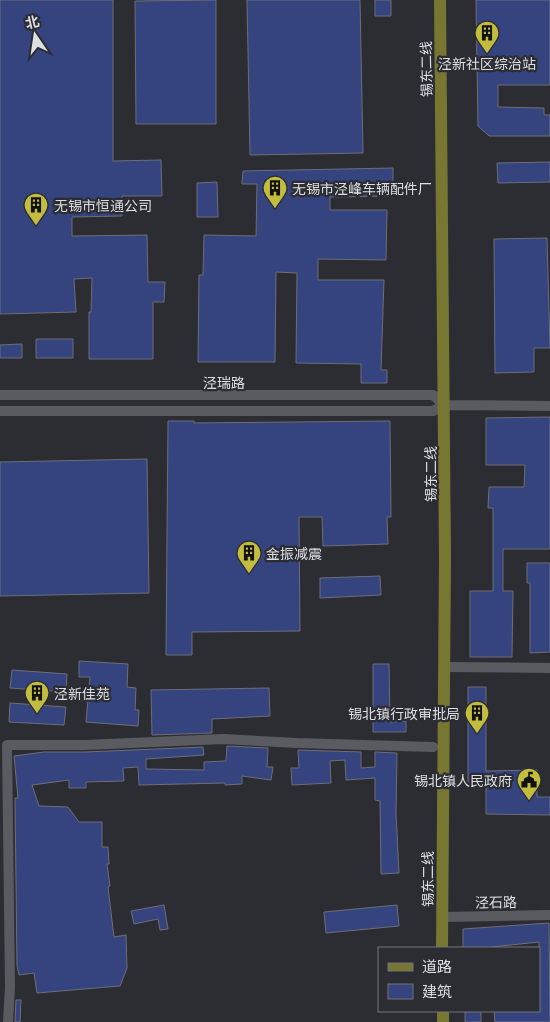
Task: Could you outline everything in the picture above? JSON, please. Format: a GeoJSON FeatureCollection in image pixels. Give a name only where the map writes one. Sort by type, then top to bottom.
{"type":"FeatureCollection","features":[{"type":"Feature","properties":{"kind":"main road","name":"锡东二线"},"geometry":{"type":"LineString","coordinates":[[440,0],[444,406],[442,947]]}},
{"type":"Feature","properties":{"kind":"street","name":"泾瑞路"},"geometry":{"type":"LineString","coordinates":[[0,395],[433,396],[444,406]]}},
{"type":"Feature","properties":{"kind":"street","name":"泾瑞路"},"geometry":{"type":"LineString","coordinates":[[0,411],[434,411],[444,406],[550,406]]}},
{"type":"Feature","properties":{"kind":"street"},"geometry":{"type":"LineString","coordinates":[[444,667],[550,668]]}},
{"type":"Feature","properties":{"kind":"street"},"geometry":{"type":"LineString","coordinates":[[8,1022],[10,987],[7,744],[85,745],[223,740],[297,744],[433,747]]}},
{"type":"Feature","properties":{"kind":"street","name":"泾石路"},"geometry":{"type":"LineString","coordinates":[[442,917],[550,915]]}},
{"type":"Feature","properties":{"kind":"building"},"geometry":{"type":"Polygon","coordinates":[[[0,0],[113,0],[113,161],[161,160],[162,196],[122,196],[122,216],[72,217],[72,236],[147,235],[148,282],[165,282],[164,302],[153,302],[153,359],[89,359],[89,312],[91,312],[92,278],[74,279],[76,312],[0,314],[0,0]]]}},
{"type":"Feature","properties":{"kind":"building"},"geometry":{"type":"Polygon","coordinates":[[[216,0],[216,124],[136,124],[135,1],[216,0]]]}},
{"type":"Feature","properties":{"kind":"building"},"geometry":{"type":"Polygon","coordinates":[[[247,0],[360,0],[363,153],[250,155],[247,0]]]}},
{"type":"Feature","properties":{"kind":"building"},"geometry":{"type":"Polygon","coordinates":[[[375,0],[391,0],[391,16],[375,16],[375,0]]]}},
{"type":"Feature","properties":{"kind":"building"},"geometry":{"type":"Polygon","coordinates":[[[476,0],[550,0],[550,85],[498,85],[498,107],[544,108],[544,115],[550,115],[550,136],[489,136],[478,126],[476,0]]]}},
{"type":"Feature","properties":{"kind":"building"},"geometry":{"type":"Polygon","coordinates":[[[550,162],[550,182],[498,183],[497,163],[550,162]]]}},
{"type":"Feature","properties":{"kind":"building"},"geometry":{"type":"Polygon","coordinates":[[[393,168],[393,196],[330,197],[330,210],[387,210],[386,260],[318,259],[318,280],[384,280],[381,370],[387,370],[387,383],[361,383],[361,364],[296,363],[297,273],[276,272],[275,362],[198,362],[199,275],[203,275],[204,235],[256,236],[257,184],[242,184],[243,171],[393,168]]]}},
{"type":"Feature","properties":{"kind":"building"},"geometry":{"type":"Polygon","coordinates":[[[217,182],[218,217],[197,217],[197,183],[217,182]]]}},
{"type":"Feature","properties":{"kind":"building"},"geometry":{"type":"Polygon","coordinates":[[[547,238],[550,348],[534,348],[534,372],[495,373],[494,239],[547,238]]]}},
{"type":"Feature","properties":{"kind":"building"},"geometry":{"type":"Polygon","coordinates":[[[36,339],[73,339],[73,358],[36,358],[36,339]]]}},
{"type":"Feature","properties":{"kind":"building"},"geometry":{"type":"Polygon","coordinates":[[[22,344],[22,358],[0,358],[0,345],[22,344]]]}},
{"type":"Feature","properties":{"kind":"building"},"geometry":{"type":"Polygon","coordinates":[[[550,417],[550,549],[503,549],[503,591],[513,591],[512,657],[470,657],[470,591],[493,591],[493,508],[488,508],[489,487],[524,487],[525,465],[486,465],[486,418],[550,417]]]}},
{"type":"Feature","properties":{"kind":"building","name":"金振减震"},"geometry":{"type":"Polygon","coordinates":[[[168,421],[194,421],[194,423],[390,421],[391,517],[387,517],[388,544],[323,546],[322,517],[299,517],[300,631],[192,632],[192,655],[166,655],[168,421]]]}},
{"type":"Feature","properties":{"kind":"building"},"geometry":{"type":"Polygon","coordinates":[[[147,459],[149,593],[0,596],[0,462],[147,459]]]}},
{"type":"Feature","properties":{"kind":"building"},"geometry":{"type":"Polygon","coordinates":[[[527,563],[550,563],[550,652],[530,653],[530,583],[527,583],[527,563]]]}},
{"type":"Feature","properties":{"kind":"building"},"geometry":{"type":"Polygon","coordinates":[[[380,576],[381,595],[320,598],[320,578],[380,576]]]}},
{"type":"Feature","properties":{"kind":"building"},"geometry":{"type":"Polygon","coordinates":[[[79,661],[128,664],[127,687],[136,688],[135,710],[139,710],[138,726],[86,722],[90,677],[79,677],[79,661]]]}},
{"type":"Feature","properties":{"kind":"building"},"geometry":{"type":"Polygon","coordinates":[[[373,664],[389,664],[390,722],[406,721],[406,732],[373,732],[373,664]]]}},
{"type":"Feature","properties":{"kind":"building"},"geometry":{"type":"Polygon","coordinates":[[[12,670],[67,674],[66,692],[10,688],[12,670]]]}},
{"type":"Feature","properties":{"kind":"building"},"geometry":{"type":"Polygon","coordinates":[[[468,687],[486,687],[486,771],[537,770],[537,797],[550,797],[550,815],[486,814],[486,782],[468,782],[468,687]]]}},
{"type":"Feature","properties":{"kind":"building"},"geometry":{"type":"Polygon","coordinates":[[[269,688],[270,716],[212,719],[212,733],[152,735],[151,690],[269,688]]]}},
{"type":"Feature","properties":{"kind":"building","name":"泾新佳苑"},"geometry":{"type":"Polygon","coordinates":[[[10,703],[66,707],[64,725],[9,722],[10,703]]]}},
{"type":"Feature","properties":{"kind":"building"},"geometry":{"type":"Polygon","coordinates":[[[227,746],[268,748],[267,767],[273,767],[271,780],[242,776],[242,784],[139,785],[138,767],[123,768],[124,781],[86,782],[86,788],[69,788],[69,780],[32,785],[39,806],[68,807],[79,822],[102,822],[102,847],[108,847],[109,864],[107,864],[110,886],[108,887],[114,937],[126,935],[127,968],[120,986],[37,993],[34,973],[19,975],[17,966],[15,798],[18,798],[14,756],[44,752],[203,747],[204,755],[146,759],[146,769],[204,770],[204,762],[226,761],[227,746]]]}},
{"type":"Feature","properties":{"kind":"building"},"geometry":{"type":"Polygon","coordinates":[[[298,750],[361,752],[361,768],[375,767],[375,752],[397,753],[396,813],[399,873],[381,874],[380,801],[375,800],[375,778],[346,780],[345,760],[330,761],[331,783],[292,785],[291,768],[299,768],[298,750]]]}},
{"type":"Feature","properties":{"kind":"building"},"geometry":{"type":"Polygon","coordinates":[[[164,905],[168,929],[160,930],[158,919],[134,924],[131,911],[164,905]]]}},
{"type":"Feature","properties":{"kind":"building"},"geometry":{"type":"Polygon","coordinates":[[[397,905],[399,926],[326,933],[324,912],[397,905]]]}},
{"type":"Feature","properties":{"kind":"building"},"geometry":{"type":"Polygon","coordinates":[[[549,923],[550,1022],[495,1022],[494,1012],[540,1012],[539,942],[492,947],[463,947],[463,929],[549,923]]]}},
{"type":"Feature","properties":{"kind":"building"},"geometry":{"type":"Polygon","coordinates":[[[16,1000],[21,1000],[20,1022],[15,1022],[16,1000]]]}},
{"type":"Feature","properties":{"kind":"building"},"geometry":{"type":"Polygon","coordinates":[[[465,1012],[481,1012],[481,1022],[465,1022],[465,1012]]]}},
{"type":"Feature","properties":{"kind":"place","name":"泾新社区综治站"},"geometry":{"type":"Point","coordinates":[487,54]}},
{"type":"Feature","properties":{"kind":"place","name":"无锡市泾峰车辆配件厂"},"geometry":{"type":"Point","coordinates":[275,209]}},
{"type":"Feature","properties":{"kind":"place","name":"无锡市恒通公司"},"geometry":{"type":"Point","coordinates":[36,226]}},
{"type":"Feature","properties":{"kind":"place","name":"金振减震"},"geometry":{"type":"Point","coordinates":[249,574]}},
{"type":"Feature","properties":{"kind":"place","name":"泾新佳苑"},"geometry":{"type":"Point","coordinates":[37,714]}},
{"type":"Feature","properties":{"kind":"place","name":"锡北镇行政审批局"},"geometry":{"type":"Point","coordinates":[477,734]}},
{"type":"Feature","properties":{"kind":"place","name":"锡北镇人民政府"},"geometry":{"type":"Point","coordinates":[529,801]}}]}
